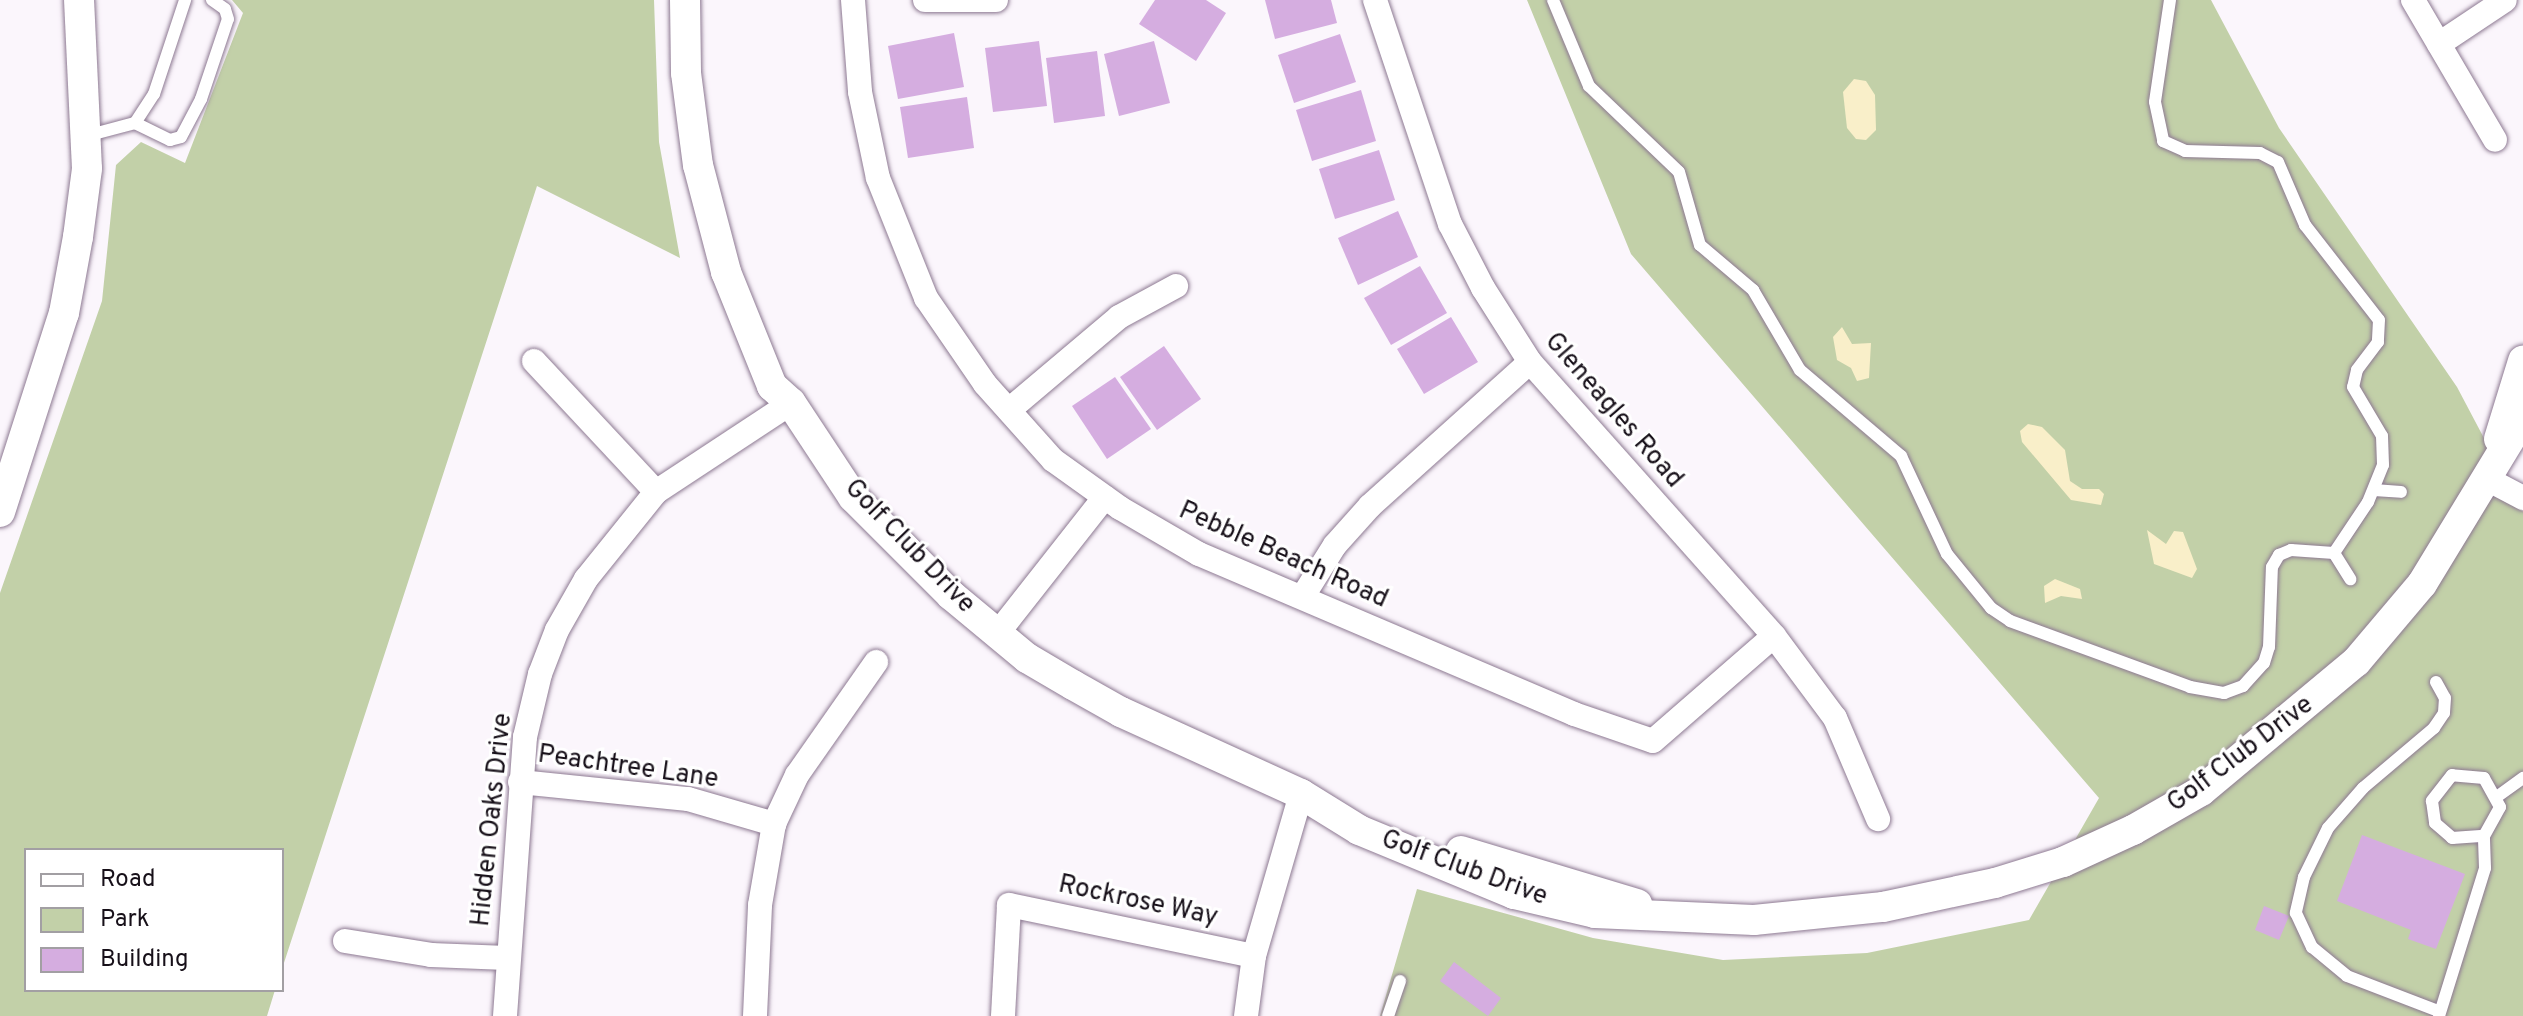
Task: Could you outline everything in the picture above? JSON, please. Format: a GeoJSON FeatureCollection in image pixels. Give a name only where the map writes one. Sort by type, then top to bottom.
{"type":"FeatureCollection","features":[{"type":"Feature","properties":{"kind":"street"},"geometry":{"type":"LineString","coordinates":[[0,512],[64,313],[87,169],[79,0]]}},
{"type":"Feature","properties":{"kind":"street","name":"Golf Club Drive"},"geometry":{"type":"LineString","coordinates":[[685,0],[686,73],[698,165],[722,257],[772,386],[791,403],[853,497],[997,634],[1027,658],[1121,712],[1301,794],[1359,830],[1514,894],[1595,913],[1647,911],[1754,920],[1883,907],[1995,883],[2063,862],[2133,830],[2201,791],[2356,662],[2422,584],[2523,418]]}},
{"type":"Feature","properties":{"kind":"street","name":"Pebble Beach Road"},"geometry":{"type":"LineString","coordinates":[[853,0],[860,92],[895,227],[939,320],[1009,410],[1053,460],[1105,497],[1199,554],[1574,714],[1653,741],[1774,636]]}},
{"type":"Feature","properties":{"kind":"street"},"geometry":{"type":"LineString","coordinates":[[925,0],[996,0]]}},
{"type":"Feature","properties":{"kind":"street","name":"Gleneagles Road"},"geometry":{"type":"LineString","coordinates":[[1375,0],[1450,224],[1483,288],[1530,362],[1774,636],[1835,718],[1878,819]]}},
{"type":"Feature","properties":{"kind":"street"},"geometry":{"type":"LineString","coordinates":[[2413,0],[2495,140]]}},
{"type":"Feature","properties":{"kind":"street"},"geometry":{"type":"LineString","coordinates":[[2439,44],[2505,0]]}},
{"type":"Feature","properties":{"kind":"street"},"geometry":{"type":"LineString","coordinates":[[1009,410],[1119,317],[1176,286]]}},
{"type":"Feature","properties":{"kind":"street"},"geometry":{"type":"LineString","coordinates":[[534,361],[656,492]]}},
{"type":"Feature","properties":{"kind":"street","name":"Golf Club Drive"},"geometry":{"type":"LineString","coordinates":[[2487,479],[2523,361]]}},
{"type":"Feature","properties":{"kind":"street"},"geometry":{"type":"LineString","coordinates":[[1303,596],[1335,545],[1370,506],[1530,362]]}},
{"type":"Feature","properties":{"kind":"street","name":"Hidden Oaks Drive"},"geometry":{"type":"LineString","coordinates":[[505,1016],[520,782],[540,674],[557,630],[586,579],[656,492],[791,403]]}},
{"type":"Feature","properties":{"kind":"street"},"geometry":{"type":"LineString","coordinates":[[2487,479],[2523,498]]}},
{"type":"Feature","properties":{"kind":"street"},"geometry":{"type":"LineString","coordinates":[[997,634],[1105,497]]}},
{"type":"Feature","properties":{"kind":"street"},"geometry":{"type":"LineString","coordinates":[[755,1016],[760,905],[774,824],[797,775],[876,662]]}},
{"type":"Feature","properties":{"kind":"street","name":"Peachtree Lane"},"geometry":{"type":"LineString","coordinates":[[520,782],[688,799],[774,824]]}},
{"type":"Feature","properties":{"kind":"street"},"geometry":{"type":"LineString","coordinates":[[1246,1016],[1254,956],[1301,794]]}},
{"type":"Feature","properties":{"kind":"street","name":"Rockrose Way"},"geometry":{"type":"LineString","coordinates":[[1003,1016],[1009,905],[1254,956]]}},
{"type":"Feature","properties":{"kind":"street"},"geometry":{"type":"LineString","coordinates":[[345,941],[431,955],[507,958]]}},
{"type":"Feature","properties":{"kind":"lane"},"geometry":{"type":"LineString","coordinates":[[135,123],[154,94],[185,0]]}},
{"type":"Feature","properties":{"kind":"lane"},"geometry":{"type":"LineString","coordinates":[[86,136],[135,123],[170,140],[181,137],[201,99],[228,19],[225,9],[212,0]]}},
{"type":"Feature","properties":{"kind":"lane"},"geometry":{"type":"LineString","coordinates":[[1553,0],[1589,86],[1679,172],[1700,245],[1753,290],[1800,370],[1901,456],[1947,554],[1991,608],[2010,621],[2190,687],[2224,693],[2243,686],[2264,663],[2269,647],[2272,567],[2279,555],[2291,550],[2334,553]]}},
{"type":"Feature","properties":{"kind":"lane"},"geometry":{"type":"LineString","coordinates":[[2170,0],[2155,102],[2163,141],[2185,151],[2260,153],[2278,162],[2305,225],[2379,320],[2378,342],[2353,382],[2382,436],[2383,465],[2374,490],[2334,553]]}},
{"type":"Feature","properties":{"kind":"lane"},"geometry":{"type":"LineString","coordinates":[[2374,490],[2401,492]]}},
{"type":"Feature","properties":{"kind":"lane"},"geometry":{"type":"LineString","coordinates":[[2334,553],[2350,579]]}},
{"type":"Feature","properties":{"kind":"lane"},"geometry":{"type":"LineString","coordinates":[[2436,682],[2445,698],[2444,713],[2434,728],[2363,788],[2328,828],[2304,877],[2296,913],[2312,947],[2347,976],[2438,1013],[2485,868],[2484,836],[2498,818],[2498,796],[2484,778],[2463,773],[2443,782],[2432,801],[2435,823],[2452,838],[2484,836]]}},
{"type":"Feature","properties":{"kind":"lane"},"geometry":{"type":"LineString","coordinates":[[2498,796],[2523,778]]}},
{"type":"Feature","properties":{"kind":"lane"},"geometry":{"type":"LineString","coordinates":[[1388,1016],[1400,981]]}},
{"type":"Feature","properties":{"kind":"green space"},"geometry":{"type":"Polygon","coordinates":[[[232,0],[654,0],[659,142],[680,258],[537,186],[284,963],[284,848],[24,848],[24,992],[274,992],[267,1016],[0,1016],[0,593],[102,301],[116,165],[141,142],[185,163],[243,13],[232,0]]]}},
{"type":"Feature","properties":{"kind":"green space"},"geometry":{"type":"Polygon","coordinates":[[[1527,0],[2211,0],[2279,128],[2457,387],[2523,512],[2523,1016],[1380,1016],[1417,889],[1593,938],[1723,960],[1867,953],[2029,920],[2099,798],[1631,254],[1527,0]]]}},
{"type":"Feature","properties":{"kind":"sand"},"geometry":{"type":"Polygon","coordinates":[[[1854,79],[1866,81],[1875,95],[1876,130],[1866,140],[1856,139],[1847,128],[1843,92],[1854,79]]]}},
{"type":"Feature","properties":{"kind":"sand"},"geometry":{"type":"Polygon","coordinates":[[[1842,327],[1852,344],[1871,343],[1869,378],[1857,381],[1851,368],[1837,360],[1833,337],[1842,327]]]}},
{"type":"Feature","properties":{"kind":"sand"},"geometry":{"type":"Polygon","coordinates":[[[2028,424],[2042,427],[2065,450],[2070,481],[2082,489],[2099,489],[2104,494],[2101,505],[2071,500],[2022,442],[2020,431],[2028,424]]]}},
{"type":"Feature","properties":{"kind":"sand"},"geometry":{"type":"Polygon","coordinates":[[[2147,530],[2166,544],[2174,531],[2183,532],[2197,569],[2192,578],[2154,564],[2147,530]]]}},
{"type":"Feature","properties":{"kind":"sand"},"geometry":{"type":"Polygon","coordinates":[[[2055,579],[2080,589],[2082,599],[2061,596],[2045,603],[2044,586],[2055,579]]]}},
{"type":"Feature","properties":{"kind":"building"},"geometry":{"type":"Polygon","coordinates":[[[1155,0],[1206,0],[1226,13],[1196,61],[1139,24],[1155,0]]]}},
{"type":"Feature","properties":{"kind":"building"},"geometry":{"type":"Polygon","coordinates":[[[1265,0],[1331,0],[1337,23],[1275,39],[1265,0]]]}},
{"type":"Feature","properties":{"kind":"building"},"geometry":{"type":"Polygon","coordinates":[[[954,33],[964,87],[898,99],[888,46],[954,33]]]}},
{"type":"Feature","properties":{"kind":"building"},"geometry":{"type":"Polygon","coordinates":[[[1340,34],[1356,82],[1294,103],[1278,55],[1340,34]]]}},
{"type":"Feature","properties":{"kind":"building"},"geometry":{"type":"Polygon","coordinates":[[[1039,41],[1047,106],[993,112],[985,48],[1039,41]]]}},
{"type":"Feature","properties":{"kind":"building"},"geometry":{"type":"Polygon","coordinates":[[[1154,41],[1170,103],[1119,116],[1104,54],[1154,41]]]}},
{"type":"Feature","properties":{"kind":"building"},"geometry":{"type":"Polygon","coordinates":[[[1097,51],[1105,116],[1054,123],[1046,58],[1097,51]]]}},
{"type":"Feature","properties":{"kind":"building"},"geometry":{"type":"Polygon","coordinates":[[[1361,90],[1376,141],[1312,161],[1296,110],[1361,90]]]}},
{"type":"Feature","properties":{"kind":"building"},"geometry":{"type":"Polygon","coordinates":[[[967,97],[974,148],[908,158],[900,107],[967,97]]]}},
{"type":"Feature","properties":{"kind":"building"},"geometry":{"type":"Polygon","coordinates":[[[1379,150],[1395,200],[1335,219],[1319,169],[1379,150]]]}},
{"type":"Feature","properties":{"kind":"building"},"geometry":{"type":"Polygon","coordinates":[[[1398,211],[1418,257],[1358,285],[1338,238],[1398,211]]]}},
{"type":"Feature","properties":{"kind":"building"},"geometry":{"type":"Polygon","coordinates":[[[1420,266],[1447,313],[1391,345],[1364,298],[1420,266]]]}},
{"type":"Feature","properties":{"kind":"building"},"geometry":{"type":"Polygon","coordinates":[[[1451,317],[1478,362],[1424,394],[1397,349],[1451,317]]]}},
{"type":"Feature","properties":{"kind":"building"},"geometry":{"type":"Polygon","coordinates":[[[1164,346],[1201,399],[1157,430],[1120,377],[1164,346]]]}},
{"type":"Feature","properties":{"kind":"building"},"geometry":{"type":"Polygon","coordinates":[[[1115,377],[1151,429],[1107,459],[1072,406],[1115,377]]]}},
{"type":"Feature","properties":{"kind":"building"},"geometry":{"type":"Polygon","coordinates":[[[2362,835],[2465,874],[2436,949],[2408,939],[2411,930],[2337,901],[2362,835]]]}},
{"type":"Feature","properties":{"kind":"building"},"geometry":{"type":"Polygon","coordinates":[[[2264,906],[2289,916],[2279,940],[2255,930],[2264,906]]]}},
{"type":"Feature","properties":{"kind":"building"},"geometry":{"type":"Polygon","coordinates":[[[1454,962],[1501,998],[1488,1016],[1440,981],[1454,962]]]}}]}
